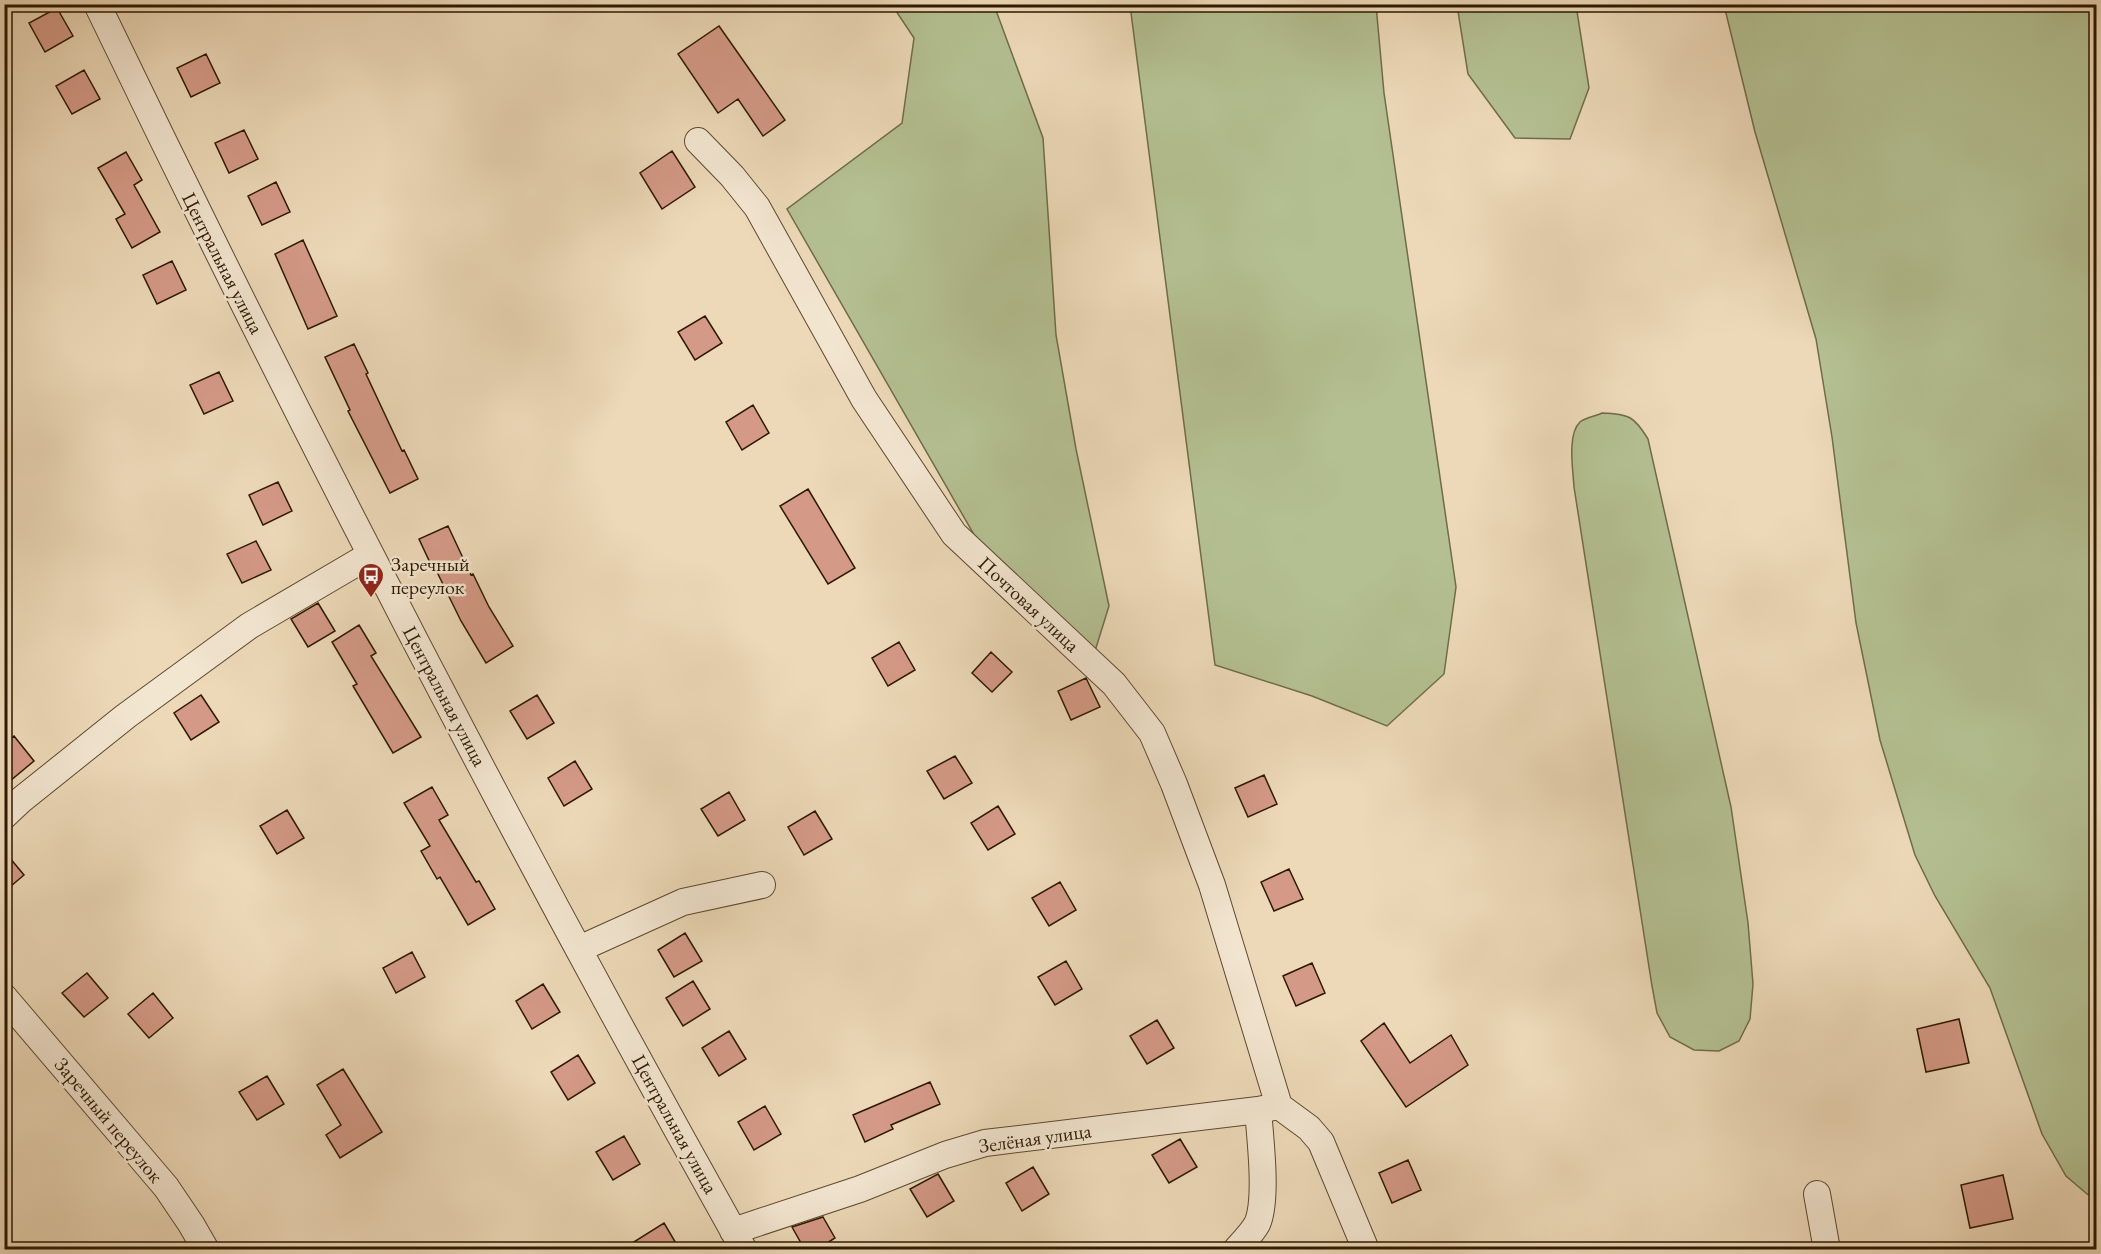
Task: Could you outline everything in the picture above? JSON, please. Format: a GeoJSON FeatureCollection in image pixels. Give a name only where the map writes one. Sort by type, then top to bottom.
{"type":"FeatureCollection","features":[{"type":"Feature","properties":{"kind":"street","name":"Центральная улица"},"geometry":{"type":"LineString","coordinates":[[97,4],[370,555],[579,948],[739,1240]]}},
{"type":"Feature","properties":{"kind":"street","name":"Почтовая улица"},"geometry":{"type":"LineString","coordinates":[[698,141],[757,207],[864,399],[954,534],[1114,684],[1152,733],[1212,885],[1268,1108],[1262,1194],[1257,1224],[1236,1250]]}},
{"type":"Feature","properties":{"kind":"street"},"geometry":{"type":"LineString","coordinates":[[4,816],[126,716],[249,626],[370,555]]}},
{"type":"Feature","properties":{"kind":"street"},"geometry":{"type":"LineString","coordinates":[[579,948],[683,902],[762,885]]}},
{"type":"Feature","properties":{"kind":"street","name":"Заречный переулок"},"geometry":{"type":"LineString","coordinates":[[4,997],[166,1187],[206,1250]]}},
{"type":"Feature","properties":{"kind":"street"},"geometry":{"type":"LineString","coordinates":[[1268,1108],[1309,1128],[1321,1142],[1366,1250]]}},
{"type":"Feature","properties":{"kind":"street","name":"Зелёная улица"},"geometry":{"type":"LineString","coordinates":[[739,1240],[945,1155],[985,1143],[1268,1108]]}},
{"type":"Feature","properties":{"kind":"street"},"geometry":{"type":"LineString","coordinates":[[1817,1194],[1827,1250]]}},
{"type":"Feature","properties":{"kind":"green space"},"geometry":{"type":"Polygon","coordinates":[[[892,5],[994,5],[1043,138],[1056,335],[1076,449],[1109,606],[1095,651],[992,566],[787,209],[902,123],[914,38],[892,5]]]}},
{"type":"Feature","properties":{"kind":"green space"},"geometry":{"type":"Polygon","coordinates":[[[1130,5],[1376,5],[1384,93],[1456,587],[1444,674],[1387,726],[1312,696],[1215,665],[1130,5]]]}},
{"type":"Feature","properties":{"kind":"green space"},"geometry":{"type":"Polygon","coordinates":[[[1457,5],[1576,5],[1589,88],[1570,139],[1515,138],[1468,74],[1457,5]]]}},
{"type":"Feature","properties":{"kind":"green space"},"geometry":{"type":"Polygon","coordinates":[[[1724,5],[2096,5],[2096,1199],[2066,1176],[2042,1134],[1990,988],[1935,896],[1915,855],[1880,740],[1856,623],[1832,437],[1816,339],[1755,132],[1724,5]]]}},
{"type":"Feature","properties":{"kind":"green space"},"geometry":{"type":"Polygon","coordinates":[[[1602,413],[1619,414],[1630,418],[1639,425],[1648,439],[1731,807],[1748,923],[1753,984],[1750,1019],[1739,1041],[1719,1051],[1694,1050],[1670,1037],[1657,1013],[1652,986],[1574,487],[1573,435],[1580,422],[1602,413]]]}},
{"type":"Feature","properties":{"kind":"building"},"geometry":{"type":"Polygon","coordinates":[[[57,8],[73,36],[45,52],[29,23],[57,8]]]}},
{"type":"Feature","properties":{"kind":"building"},"geometry":{"type":"Polygon","coordinates":[[[719,26],[785,120],[763,136],[738,99],[718,113],[678,54],[719,26]]]}},
{"type":"Feature","properties":{"kind":"building"},"geometry":{"type":"Polygon","coordinates":[[[206,54],[220,83],[191,97],[177,68],[206,54]]]}},
{"type":"Feature","properties":{"kind":"building"},"geometry":{"type":"Polygon","coordinates":[[[84,70],[100,99],[72,114],[56,86],[84,70]]]}},
{"type":"Feature","properties":{"kind":"building"},"geometry":{"type":"Polygon","coordinates":[[[244,130],[258,159],[229,173],[215,143],[244,130]]]}},
{"type":"Feature","properties":{"kind":"building"},"geometry":{"type":"Polygon","coordinates":[[[672,151],[695,187],[662,209],[640,173],[672,151]]]}},
{"type":"Feature","properties":{"kind":"building"},"geometry":{"type":"Polygon","coordinates":[[[126,152],[142,180],[134,185],[160,232],[132,248],[116,219],[125,214],[98,168],[126,152]]]}},
{"type":"Feature","properties":{"kind":"building"},"geometry":{"type":"Polygon","coordinates":[[[276,182],[290,212],[262,225],[248,196],[276,182]]]}},
{"type":"Feature","properties":{"kind":"building"},"geometry":{"type":"Polygon","coordinates":[[[303,240],[337,316],[308,329],[275,254],[303,240]]]}},
{"type":"Feature","properties":{"kind":"building"},"geometry":{"type":"Polygon","coordinates":[[[172,261],[186,290],[157,304],[143,275],[172,261]]]}},
{"type":"Feature","properties":{"kind":"building"},"geometry":{"type":"Polygon","coordinates":[[[705,316],[722,343],[695,360],[678,332],[705,316]]]}},
{"type":"Feature","properties":{"kind":"building"},"geometry":{"type":"Polygon","coordinates":[[[354,344],[402,451],[404,450],[418,479],[390,493],[348,411],[350,410],[325,357],[354,344]]]}},
{"type":"Feature","properties":{"kind":"building"},"geometry":{"type":"Polygon","coordinates":[[[219,372],[233,401],[204,414],[190,385],[219,372]]]}},
{"type":"Feature","properties":{"kind":"building"},"geometry":{"type":"Polygon","coordinates":[[[753,405],[769,433],[742,450],[726,422],[753,405]]]}},
{"type":"Feature","properties":{"kind":"building"},"geometry":{"type":"Polygon","coordinates":[[[278,482],[292,511],[263,525],[249,495],[278,482]]]}},
{"type":"Feature","properties":{"kind":"building"},"geometry":{"type":"Polygon","coordinates":[[[808,489],[855,568],[828,584],[780,506],[808,489]]]}},
{"type":"Feature","properties":{"kind":"building"},"geometry":{"type":"Polygon","coordinates":[[[448,526],[471,575],[473,574],[489,607],[513,646],[486,663],[461,621],[419,539],[448,526]]]}},
{"type":"Feature","properties":{"kind":"building"},"geometry":{"type":"Polygon","coordinates":[[[256,541],[271,570],[242,583],[227,554],[256,541]]]}},
{"type":"Feature","properties":{"kind":"building"},"geometry":{"type":"Polygon","coordinates":[[[318,603],[335,631],[308,647],[291,619],[318,603]]]}},
{"type":"Feature","properties":{"kind":"building"},"geometry":{"type":"Polygon","coordinates":[[[359,625],[376,653],[371,656],[421,737],[393,753],[353,686],[357,684],[332,642],[359,625]]]}},
{"type":"Feature","properties":{"kind":"building"},"geometry":{"type":"Polygon","coordinates":[[[899,642],[915,670],[888,686],[872,658],[899,642]]]}},
{"type":"Feature","properties":{"kind":"building"},"geometry":{"type":"Polygon","coordinates":[[[991,652],[1012,672],[992,692],[972,673],[991,652]]]}},
{"type":"Feature","properties":{"kind":"building"},"geometry":{"type":"Polygon","coordinates":[[[1086,678],[1100,707],[1071,720],[1058,691],[1086,678]]]}},
{"type":"Feature","properties":{"kind":"building"},"geometry":{"type":"Polygon","coordinates":[[[201,695],[219,722],[191,740],[174,713],[201,695]]]}},
{"type":"Feature","properties":{"kind":"building"},"geometry":{"type":"Polygon","coordinates":[[[537,695],[554,723],[527,739],[510,711],[537,695]]]}},
{"type":"Feature","properties":{"kind":"building"},"geometry":{"type":"Polygon","coordinates":[[[14,736],[34,761],[4,786],[4,744],[14,736]]]}},
{"type":"Feature","properties":{"kind":"building"},"geometry":{"type":"Polygon","coordinates":[[[955,756],[972,783],[944,799],[927,771],[955,756]]]}},
{"type":"Feature","properties":{"kind":"building"},"geometry":{"type":"Polygon","coordinates":[[[575,761],[592,789],[564,806],[548,778],[575,761]]]}},
{"type":"Feature","properties":{"kind":"building"},"geometry":{"type":"Polygon","coordinates":[[[1264,775],[1277,804],[1248,817],[1235,788],[1264,775]]]}},
{"type":"Feature","properties":{"kind":"building"},"geometry":{"type":"Polygon","coordinates":[[[432,787],[448,815],[439,820],[495,909],[468,925],[440,877],[437,879],[421,851],[430,846],[404,803],[432,787]]]}},
{"type":"Feature","properties":{"kind":"building"},"geometry":{"type":"Polygon","coordinates":[[[729,792],[745,820],[718,836],[701,809],[729,792]]]}},
{"type":"Feature","properties":{"kind":"building"},"geometry":{"type":"Polygon","coordinates":[[[998,806],[1015,834],[988,850],[971,823],[998,806]]]}},
{"type":"Feature","properties":{"kind":"building"},"geometry":{"type":"Polygon","coordinates":[[[287,810],[304,838],[277,854],[260,826],[287,810]]]}},
{"type":"Feature","properties":{"kind":"building"},"geometry":{"type":"Polygon","coordinates":[[[815,811],[832,839],[804,855],[788,827],[815,811]]]}},
{"type":"Feature","properties":{"kind":"building"},"geometry":{"type":"Polygon","coordinates":[[[4,851],[24,875],[4,892],[4,851]]]}},
{"type":"Feature","properties":{"kind":"building"},"geometry":{"type":"Polygon","coordinates":[[[1289,869],[1303,899],[1274,911],[1261,882],[1289,869]]]}},
{"type":"Feature","properties":{"kind":"building"},"geometry":{"type":"Polygon","coordinates":[[[1060,882],[1076,910],[1049,926],[1032,898],[1060,882]]]}},
{"type":"Feature","properties":{"kind":"building"},"geometry":{"type":"Polygon","coordinates":[[[685,933],[702,961],[674,977],[658,950],[685,933]]]}},
{"type":"Feature","properties":{"kind":"building"},"geometry":{"type":"Polygon","coordinates":[[[412,952],[425,977],[396,993],[383,968],[412,952]]]}},
{"type":"Feature","properties":{"kind":"building"},"geometry":{"type":"Polygon","coordinates":[[[1066,961],[1082,989],[1055,1005],[1038,977],[1066,961]]]}},
{"type":"Feature","properties":{"kind":"building"},"geometry":{"type":"Polygon","coordinates":[[[1312,963],[1325,993],[1296,1006],[1283,976],[1312,963]]]}},
{"type":"Feature","properties":{"kind":"building"},"geometry":{"type":"Polygon","coordinates":[[[87,973],[108,998],[84,1017],[62,993],[87,973]]]}},
{"type":"Feature","properties":{"kind":"building"},"geometry":{"type":"Polygon","coordinates":[[[693,981],[710,1009],[683,1026],[666,998],[693,981]]]}},
{"type":"Feature","properties":{"kind":"building"},"geometry":{"type":"Polygon","coordinates":[[[543,984],[560,1012],[532,1029],[516,1001],[543,984]]]}},
{"type":"Feature","properties":{"kind":"building"},"geometry":{"type":"Polygon","coordinates":[[[153,993],[173,1018],[149,1038],[128,1014],[153,993]]]}},
{"type":"Feature","properties":{"kind":"building"},"geometry":{"type":"Polygon","coordinates":[[[1959,1019],[1969,1063],[1926,1072],[1917,1029],[1959,1019]]]}},
{"type":"Feature","properties":{"kind":"building"},"geometry":{"type":"Polygon","coordinates":[[[1157,1020],[1174,1048],[1147,1064],[1130,1036],[1157,1020]]]}},
{"type":"Feature","properties":{"kind":"building"},"geometry":{"type":"Polygon","coordinates":[[[1384,1023],[1410,1063],[1451,1035],[1468,1065],[1406,1107],[1361,1041],[1384,1023]]]}},
{"type":"Feature","properties":{"kind":"building"},"geometry":{"type":"Polygon","coordinates":[[[729,1031],[746,1059],[719,1076],[702,1048],[729,1031]]]}},
{"type":"Feature","properties":{"kind":"building"},"geometry":{"type":"Polygon","coordinates":[[[578,1055],[595,1083],[568,1100],[551,1072],[578,1055]]]}},
{"type":"Feature","properties":{"kind":"building"},"geometry":{"type":"Polygon","coordinates":[[[343,1069],[382,1132],[340,1158],[326,1135],[341,1125],[317,1085],[343,1069]]]}},
{"type":"Feature","properties":{"kind":"building"},"geometry":{"type":"Polygon","coordinates":[[[267,1076],[284,1104],[257,1120],[239,1092],[267,1076]]]}},
{"type":"Feature","properties":{"kind":"building"},"geometry":{"type":"Polygon","coordinates":[[[930,1082],[940,1104],[891,1125],[893,1129],[865,1142],[853,1115],[930,1082]]]}},
{"type":"Feature","properties":{"kind":"building"},"geometry":{"type":"Polygon","coordinates":[[[765,1106],[781,1134],[754,1150],[738,1122],[765,1106]]]}},
{"type":"Feature","properties":{"kind":"building"},"geometry":{"type":"Polygon","coordinates":[[[624,1136],[640,1164],[613,1180],[596,1152],[624,1136]]]}},
{"type":"Feature","properties":{"kind":"building"},"geometry":{"type":"Polygon","coordinates":[[[1180,1139],[1197,1167],[1169,1183],[1152,1155],[1180,1139]]]}},
{"type":"Feature","properties":{"kind":"building"},"geometry":{"type":"Polygon","coordinates":[[[1408,1160],[1421,1190],[1392,1203],[1379,1173],[1408,1160]]]}},
{"type":"Feature","properties":{"kind":"building"},"geometry":{"type":"Polygon","coordinates":[[[1033,1167],[1049,1194],[1022,1211],[1006,1183],[1033,1167]]]}},
{"type":"Feature","properties":{"kind":"building"},"geometry":{"type":"Polygon","coordinates":[[[938,1174],[954,1201],[927,1217],[910,1189],[938,1174]]]}},
{"type":"Feature","properties":{"kind":"building"},"geometry":{"type":"Polygon","coordinates":[[[2003,1175],[2013,1219],[1970,1228],[1961,1185],[2003,1175]]]}},
{"type":"Feature","properties":{"kind":"building"},"geometry":{"type":"Polygon","coordinates":[[[823,1217],[835,1238],[816,1250],[805,1250],[792,1227],[823,1217]]]}},
{"type":"Feature","properties":{"kind":"building"},"geometry":{"type":"Polygon","coordinates":[[[664,1223],[680,1250],[621,1250],[664,1223]]]}},
{"type":"Feature","properties":{"kind":"place","name":"Заречный переулок"},"geometry":{"type":"Point","coordinates":[371,599]}}]}
